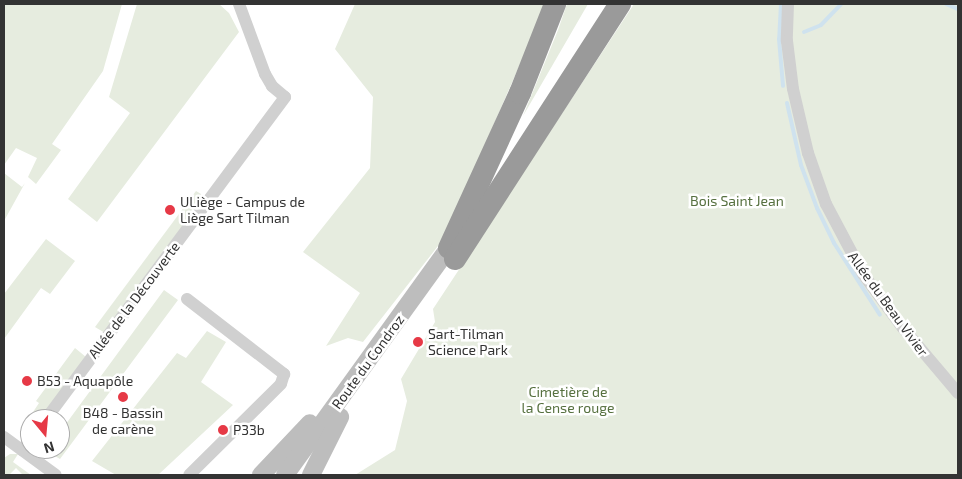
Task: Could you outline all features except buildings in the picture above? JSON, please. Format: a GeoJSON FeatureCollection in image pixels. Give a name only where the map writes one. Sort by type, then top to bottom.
{"type":"FeatureCollection","features":[{"type":"Feature","properties":{"kind":"highway"},"geometry":{"type":"LineString","coordinates":[[452,253],[555,4]]}},
{"type":"Feature","properties":{"kind":"highway"},"geometry":{"type":"LineString","coordinates":[[452,253],[604,4]]}},
{"type":"Feature","properties":{"kind":"highway"},"geometry":{"type":"LineString","coordinates":[[452,253],[620,4]]}},
{"type":"Feature","properties":{"kind":"main road","name":"Route du Condroz"},"geometry":{"type":"LineString","coordinates":[[285,475],[367,362],[452,253]]}},
{"type":"Feature","properties":{"kind":"main road","name":"Route du Condroz"},"geometry":{"type":"LineString","coordinates":[[295,475],[319,438],[340,417],[452,253]]}},
{"type":"Feature","properties":{"kind":"main road"},"geometry":{"type":"LineString","coordinates":[[261,475],[367,362]]}},
{"type":"Feature","properties":{"kind":"main road"},"geometry":{"type":"LineString","coordinates":[[311,475],[340,417]]}},
{"type":"Feature","properties":{"kind":"street","name":"Allée de la Découverte"},"geometry":{"type":"LineString","coordinates":[[53,409],[285,97],[272,86],[264,74],[239,4]]}},
{"type":"Feature","properties":{"kind":"street","name":"Allée du Beau Vivier"},"geometry":{"type":"LineString","coordinates":[[788,4],[787,41],[793,89],[808,152],[826,204],[863,274],[903,328],[958,393]]}},
{"type":"Feature","properties":{"kind":"street"},"geometry":{"type":"LineString","coordinates":[[187,299],[284,374],[280,384],[189,475]]}},
{"type":"Feature","properties":{"kind":"street"},"geometry":{"type":"LineString","coordinates":[[4,437],[20,443]]}},
{"type":"Feature","properties":{"kind":"street"},"geometry":{"type":"LineString","coordinates":[[40,459],[56,475]]}},
{"type":"Feature","properties":{"kind":"green space"},"geometry":{"type":"Polygon","coordinates":[[[4,4],[122,4],[103,71],[52,144],[61,150],[36,184],[28,177],[37,158],[16,148],[4,165],[4,4]]]}},
{"type":"Feature","properties":{"kind":"green space"},"geometry":{"type":"Polygon","coordinates":[[[137,4],[219,4],[229,13],[239,32],[97,222],[68,199],[130,113],[109,97],[137,4]]]}},
{"type":"Feature","properties":{"kind":"green space"},"geometry":{"type":"Polygon","coordinates":[[[355,4],[546,4],[445,237],[363,342],[348,338],[326,346],[360,293],[303,252],[370,168],[373,97],[335,49],[355,4]]]}},
{"type":"Feature","properties":{"kind":"green space"},"geometry":{"type":"Polygon","coordinates":[[[567,4],[588,4],[523,116],[558,30],[567,4]]]}},
{"type":"Feature","properties":{"kind":"green space","name":"Bois Saint Jean"},"geometry":{"type":"Polygon","coordinates":[[[634,4],[958,4],[958,475],[355,475],[395,450],[407,401],[401,379],[435,322],[433,309],[634,4]]]}},
{"type":"Feature","properties":{"kind":"green space"},"geometry":{"type":"Polygon","coordinates":[[[4,173],[22,187],[25,183],[4,221],[4,173]]]}},
{"type":"Feature","properties":{"kind":"green space"},"geometry":{"type":"Polygon","coordinates":[[[196,191],[206,197],[105,333],[95,327],[196,191]]]}},
{"type":"Feature","properties":{"kind":"green space"},"geometry":{"type":"Polygon","coordinates":[[[46,239],[75,261],[50,294],[41,288],[4,339],[4,294],[46,239]]]}},
{"type":"Feature","properties":{"kind":"green space"},"geometry":{"type":"Polygon","coordinates":[[[164,290],[178,300],[70,446],[70,418],[164,290]]]}},
{"type":"Feature","properties":{"kind":"green space"},"geometry":{"type":"Polygon","coordinates":[[[207,331],[226,342],[201,382],[233,405],[158,475],[116,475],[92,461],[177,353],[186,358],[207,331]]]}},
{"type":"Feature","properties":{"kind":"green space"},"geometry":{"type":"Polygon","coordinates":[[[75,348],[86,357],[48,409],[35,409],[39,403],[36,401],[75,348]]]}},
{"type":"Feature","properties":{"kind":"green space"},"geometry":{"type":"Polygon","coordinates":[[[10,454],[18,454],[13,462],[31,475],[23,475],[16,468],[9,475],[4,475],[4,458],[10,454]]]}},
{"type":"Feature","properties":{"kind":"waterway"},"geometry":{"type":"LineString","coordinates":[[781,4],[779,39],[783,86]]}},
{"type":"Feature","properties":{"kind":"waterway"},"geometry":{"type":"LineString","coordinates":[[804,32],[821,25],[841,4]]}},
{"type":"Feature","properties":{"kind":"waterway"},"geometry":{"type":"LineString","coordinates":[[946,4],[958,9]]}},
{"type":"Feature","properties":{"kind":"waterway"},"geometry":{"type":"LineString","coordinates":[[787,103],[801,165],[817,208],[834,243],[880,315]]}},
{"type":"Feature","properties":{"kind":"place","name":"ULiège - Campus de Liège Sart Tilman"},"geometry":{"type":"Point","coordinates":[170,210]}},
{"type":"Feature","properties":{"kind":"place","name":"Sart-Tilman Science Park"},"geometry":{"type":"Point","coordinates":[418,342]}},
{"type":"Feature","properties":{"kind":"place","name":"B53 - Aquapôle"},"geometry":{"type":"Point","coordinates":[27,381]}},
{"type":"Feature","properties":{"kind":"place","name":"B48 - Bassin de carène"},"geometry":{"type":"Point","coordinates":[123,397]}},
{"type":"Feature","properties":{"kind":"place","name":"P33b"},"geometry":{"type":"Point","coordinates":[223,430]}},
{"type":"Feature","properties":{"kind":"park label","name":"Cimetière de la Cense rouge"},"geometry":{"type":"Point","coordinates":[568,400]}}]}
